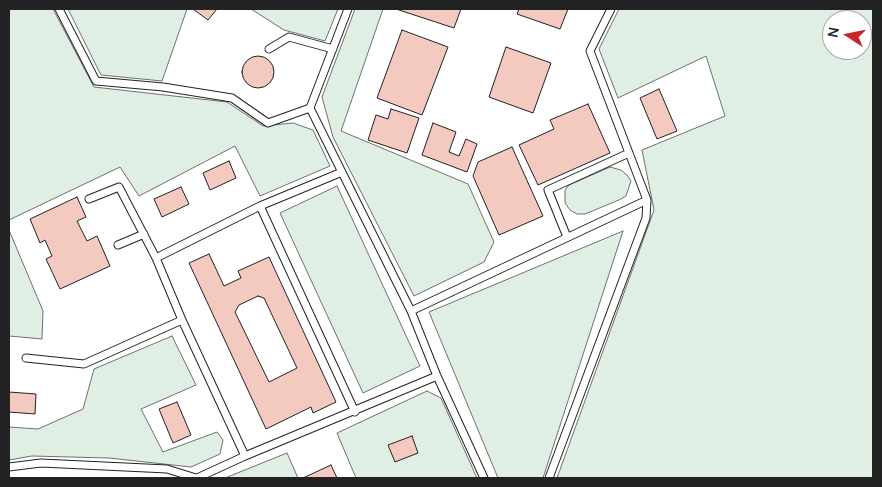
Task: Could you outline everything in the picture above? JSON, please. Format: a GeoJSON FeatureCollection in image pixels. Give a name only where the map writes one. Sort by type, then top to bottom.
{"type":"FeatureCollection","features":[{"type":"Feature","properties":{"kind":"lane"},"geometry":{"type":"LineString","coordinates":[[59,9],[96,81],[163,87],[232,98],[268,123],[310,108]]}},
{"type":"Feature","properties":{"kind":"lane"},"geometry":{"type":"LineString","coordinates":[[348,9],[310,108],[411,311],[437,376],[484,478]]}},
{"type":"Feature","properties":{"kind":"lane"},"geometry":{"type":"LineString","coordinates":[[549,478],[646,218],[647,200],[590,51],[611,9]]}},
{"type":"Feature","properties":{"kind":"lane"},"geometry":{"type":"LineString","coordinates":[[269,49],[289,37],[333,50]]}},
{"type":"Feature","properties":{"kind":"lane"},"geometry":{"type":"LineString","coordinates":[[567,237],[548,190],[629,153]]}},
{"type":"Feature","properties":{"kind":"lane"},"geometry":{"type":"LineString","coordinates":[[156,258],[260,206],[342,172]]}},
{"type":"Feature","properties":{"kind":"lane"},"geometry":{"type":"LineString","coordinates":[[89,200],[119,187],[156,258],[182,320],[245,456]]}},
{"type":"Feature","properties":{"kind":"lane"},"geometry":{"type":"LineString","coordinates":[[411,311],[647,200]]}},
{"type":"Feature","properties":{"kind":"lane"},"geometry":{"type":"LineString","coordinates":[[260,206],[355,412]]}},
{"type":"Feature","properties":{"kind":"lane"},"geometry":{"type":"LineString","coordinates":[[118,244],[144,234]]}},
{"type":"Feature","properties":{"kind":"lane"},"geometry":{"type":"LineString","coordinates":[[26,358],[84,364],[182,320]]}},
{"type":"Feature","properties":{"kind":"lane"},"geometry":{"type":"LineString","coordinates":[[9,467],[41,463],[166,469],[196,478],[437,376]]}},
{"type":"Feature","properties":{"kind":"green space"},"geometry":{"type":"Polygon","coordinates":[[[9,9],[53,9],[94,87],[227,102],[263,126],[293,123],[313,130],[330,166],[260,196],[235,146],[139,196],[120,167],[9,220],[9,9]]]}},
{"type":"Feature","properties":{"kind":"green space"},"geometry":{"type":"Polygon","coordinates":[[[68,9],[187,9],[162,81],[101,75],[68,9]]]}},
{"type":"Feature","properties":{"kind":"green space"},"geometry":{"type":"Polygon","coordinates":[[[251,9],[338,9],[325,41],[284,30],[251,9]]]}},
{"type":"Feature","properties":{"kind":"green space"},"geometry":{"type":"Polygon","coordinates":[[[355,9],[383,9],[341,131],[468,184],[494,242],[484,262],[414,296],[333,137],[322,97],[355,9]]]}},
{"type":"Feature","properties":{"kind":"green space"},"geometry":{"type":"Polygon","coordinates":[[[619,9],[873,9],[873,478],[557,478],[654,210],[642,150],[725,116],[706,56],[618,98],[599,49],[619,9]]]}},
{"type":"Feature","properties":{"kind":"green space"},"geometry":{"type":"Polygon","coordinates":[[[610,167],[621,170],[631,181],[626,196],[585,214],[577,214],[570,210],[565,203],[565,190],[569,185],[610,167]]]}},
{"type":"Feature","properties":{"kind":"green space"},"geometry":{"type":"Polygon","coordinates":[[[337,186],[420,366],[363,393],[280,213],[337,186]]]}},
{"type":"Feature","properties":{"kind":"green space"},"geometry":{"type":"Polygon","coordinates":[[[9,230],[43,311],[42,339],[9,336],[9,230]]]}},
{"type":"Feature","properties":{"kind":"green space"},"geometry":{"type":"Polygon","coordinates":[[[623,231],[543,478],[498,478],[429,312],[623,231]]]}},
{"type":"Feature","properties":{"kind":"green space"},"geometry":{"type":"Polygon","coordinates":[[[172,336],[196,385],[141,409],[163,452],[217,432],[223,440],[220,454],[191,467],[109,458],[32,456],[9,460],[9,427],[38,429],[83,409],[94,369],[172,336]]]}},
{"type":"Feature","properties":{"kind":"green space"},"geometry":{"type":"Polygon","coordinates":[[[427,391],[441,398],[477,478],[356,478],[337,433],[427,391]]]}},
{"type":"Feature","properties":{"kind":"green space"},"geometry":{"type":"Polygon","coordinates":[[[287,453],[298,478],[225,478],[287,453]]]}},
{"type":"Feature","properties":{"kind":"building"},"geometry":{"type":"Polygon","coordinates":[[[193,9],[217,9],[208,20],[193,9]]]}},
{"type":"Feature","properties":{"kind":"building"},"geometry":{"type":"Polygon","coordinates":[[[396,9],[461,9],[454,28],[396,9]]]}},
{"type":"Feature","properties":{"kind":"building"},"geometry":{"type":"Polygon","coordinates":[[[519,9],[568,9],[560,29],[517,14],[519,9]]]}},
{"type":"Feature","properties":{"kind":"building"},"geometry":{"type":"Polygon","coordinates":[[[402,30],[448,47],[422,115],[377,98],[402,30]]]}},
{"type":"Feature","properties":{"kind":"building"},"geometry":{"type":"Polygon","coordinates":[[[506,47],[551,63],[533,113],[489,97],[506,47]]]}},
{"type":"Feature","properties":{"kind":"building"},"geometry":{"type":"Polygon","coordinates":[[[258,56],[264,57],[269,61],[273,66],[273,78],[269,83],[264,87],[258,88],[252,87],[247,83],[243,78],[242,72],[243,66],[247,61],[252,57],[258,56]]]}},
{"type":"Feature","properties":{"kind":"building"},"geometry":{"type":"Polygon","coordinates":[[[659,89],[677,131],[657,139],[640,98],[659,89]]]}},
{"type":"Feature","properties":{"kind":"building"},"geometry":{"type":"Polygon","coordinates":[[[588,104],[610,153],[538,185],[519,145],[554,129],[550,120],[588,104]]]}},
{"type":"Feature","properties":{"kind":"building"},"geometry":{"type":"Polygon","coordinates":[[[391,109],[419,118],[407,153],[368,140],[376,115],[388,119],[391,109]]]}},
{"type":"Feature","properties":{"kind":"building"},"geometry":{"type":"Polygon","coordinates":[[[433,123],[456,132],[449,152],[459,156],[466,139],[477,144],[467,172],[422,155],[433,123]]]}},
{"type":"Feature","properties":{"kind":"building"},"geometry":{"type":"Polygon","coordinates":[[[512,147],[543,216],[499,235],[473,176],[478,162],[512,147]]]}},
{"type":"Feature","properties":{"kind":"building"},"geometry":{"type":"Polygon","coordinates":[[[229,161],[236,178],[210,190],[203,173],[229,161]]]}},
{"type":"Feature","properties":{"kind":"building"},"geometry":{"type":"Polygon","coordinates":[[[181,187],[189,204],[162,217],[154,199],[181,187]]]}},
{"type":"Feature","properties":{"kind":"building"},"geometry":{"type":"Polygon","coordinates":[[[77,197],[86,217],[77,221],[87,241],[97,236],[110,266],[60,289],[46,259],[52,256],[45,240],[40,243],[30,219],[77,197]]]}},
{"type":"Feature","properties":{"kind":"building"},"geometry":{"type":"Polygon","coordinates":[[[209,254],[224,286],[241,278],[238,271],[269,257],[336,402],[313,413],[311,407],[266,429],[189,263],[209,254]],[[258,296],[239,305],[235,312],[269,382],[297,368],[264,298],[258,296]]]}},
{"type":"Feature","properties":{"kind":"building"},"geometry":{"type":"Polygon","coordinates":[[[9,392],[36,394],[35,414],[9,412],[9,392]]]}},
{"type":"Feature","properties":{"kind":"building"},"geometry":{"type":"Polygon","coordinates":[[[177,402],[191,435],[173,443],[159,409],[177,402]]]}},
{"type":"Feature","properties":{"kind":"building"},"geometry":{"type":"Polygon","coordinates":[[[412,436],[418,453],[395,462],[388,445],[412,436]]]}},
{"type":"Feature","properties":{"kind":"building"},"geometry":{"type":"Polygon","coordinates":[[[331,465],[337,478],[303,478],[331,465]]]}}]}
